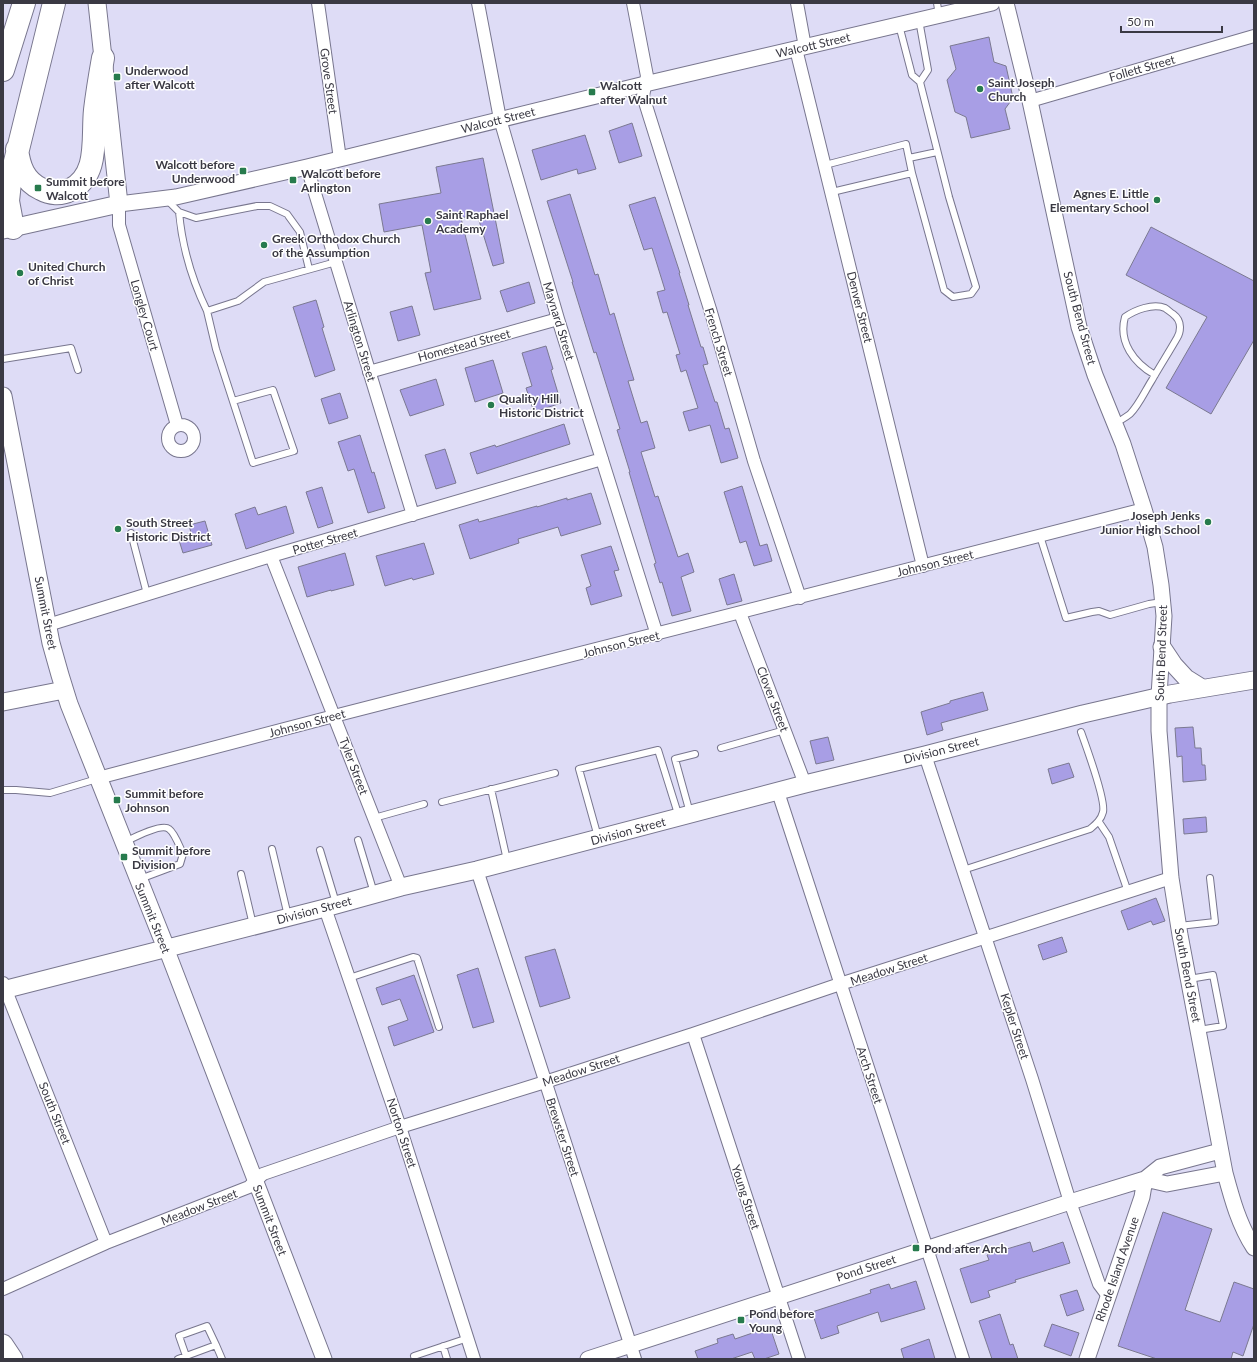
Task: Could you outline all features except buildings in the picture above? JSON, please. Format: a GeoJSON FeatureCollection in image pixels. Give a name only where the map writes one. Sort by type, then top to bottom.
{"type":"FeatureCollection","features":[{"type":"Feature","properties":{"kind":"highway"},"geometry":{"type":"LineString","coordinates":[[3,70],[24,3]]}},
{"type":"Feature","properties":{"kind":"highway"},"geometry":{"type":"LineString","coordinates":[[8,229],[9,192],[17,148],[54,3]]}},
{"type":"Feature","properties":{"kind":"highway"},"geometry":{"type":"LineString","coordinates":[[17,148],[24,176],[29,182],[38,188],[49,192],[62,193],[68,191],[81,182],[86,176],[92,161],[94,111],[103,58]]}},
{"type":"Feature","properties":{"kind":"main road"},"geometry":{"type":"LineString","coordinates":[[96,7],[119,204]]}},
{"type":"Feature","properties":{"kind":"main road","name":"Walcott Street"},"geometry":{"type":"LineString","coordinates":[[8,229],[119,204]]}},
{"type":"Feature","properties":{"kind":"main road","name":"Summit Street"},"geometry":{"type":"LineString","coordinates":[[3,396],[55,659],[64,690],[123,843],[166,948]]}},
{"type":"Feature","properties":{"kind":"main road"},"geometry":{"type":"LineString","coordinates":[[1162,647],[1174,665],[1186,678],[1202,688]]}},
{"type":"Feature","properties":{"kind":"main road","name":"Division Street"},"geometry":{"type":"LineString","coordinates":[[4,988],[253,926],[401,887],[477,870],[805,784],[1083,714],[1159,696],[1254,680]]}},
{"type":"Feature","properties":{"kind":"main road"},"geometry":{"type":"LineString","coordinates":[[3,702],[64,690]]}},
{"type":"Feature","properties":{"kind":"main road"},"geometry":{"type":"LineString","coordinates":[[3,1344],[13,1359]]}},
{"type":"Feature","properties":{"kind":"street","name":"Grove Street"},"geometry":{"type":"LineString","coordinates":[[318,3],[340,159]]}},
{"type":"Feature","properties":{"kind":"street","name":"Maynard Street"},"geometry":{"type":"LineString","coordinates":[[478,3],[500,119],[558,319],[657,635]]}},
{"type":"Feature","properties":{"kind":"street","name":"French Street"},"geometry":{"type":"LineString","coordinates":[[633,3],[647,76],[643,96],[707,302],[754,461],[800,598]]}},
{"type":"Feature","properties":{"kind":"street","name":"Denver Street"},"geometry":{"type":"LineString","coordinates":[[797,3],[801,48],[825,165],[923,566]]}},
{"type":"Feature","properties":{"kind":"street","name":"Walcott Street"},"geometry":{"type":"LineString","coordinates":[[119,204],[166,199],[307,167],[645,84],[900,25],[919,20],[938,9],[992,3]]}},
{"type":"Feature","properties":{"kind":"street","name":"South Bend Street"},"geometry":{"type":"LineString","coordinates":[[1006,3],[1030,101],[1079,327],[1095,375],[1122,444],[1155,547],[1164,616],[1159,696],[1159,731],[1171,878],[1220,1151],[1236,1209],[1247,1237],[1254,1248]]}},
{"type":"Feature","properties":{"kind":"street","name":"Follett Street"},"geometry":{"type":"LineString","coordinates":[[1030,101],[1254,36]]}},
{"type":"Feature","properties":{"kind":"street","name":"Arlington Street"},"geometry":{"type":"LineString","coordinates":[[307,167],[413,515]]}},
{"type":"Feature","properties":{"kind":"street","name":"Longley Court"},"geometry":{"type":"LineString","coordinates":[[119,204],[119,225],[177,425]]}},
{"type":"Feature","properties":{"kind":"street","name":"Homestead Street"},"geometry":{"type":"LineString","coordinates":[[369,372],[558,319]]}},
{"type":"Feature","properties":{"kind":"street","name":"Potter Street"},"geometry":{"type":"LineString","coordinates":[[48,625],[271,556],[602,459]]}},
{"type":"Feature","properties":{"kind":"street","name":"Johnson Street"},"geometry":{"type":"LineString","coordinates":[[98,778],[334,716],[657,635],[1144,509]]}},
{"type":"Feature","properties":{"kind":"street","name":"Tyler Street"},"geometry":{"type":"LineString","coordinates":[[271,556],[401,887]]}},
{"type":"Feature","properties":{"kind":"street","name":"Clover Street"},"geometry":{"type":"LineString","coordinates":[[740,613],[805,784]]}},
{"type":"Feature","properties":{"kind":"street","name":"Kepler Street"},"geometry":{"type":"LineString","coordinates":[[925,755],[1032,1079],[1070,1202],[1098,1284],[1108,1296]]}},
{"type":"Feature","properties":{"kind":"street","name":"Arch Street"},"geometry":{"type":"LineString","coordinates":[[778,792],[963,1359]]}},
{"type":"Feature","properties":{"kind":"street","name":"Brewster Street"},"geometry":{"type":"LineString","coordinates":[[477,870],[633,1352]]}},
{"type":"Feature","properties":{"kind":"street","name":"Meadow Street"},"geometry":{"type":"LineString","coordinates":[[3,1289],[106,1243],[249,1187],[263,1174],[400,1127],[545,1082],[840,984],[1171,878]]}},
{"type":"Feature","properties":{"kind":"street","name":"Norton Street"},"geometry":{"type":"LineString","coordinates":[[331,906],[349,978],[400,1127],[474,1359]]}},
{"type":"Feature","properties":{"kind":"street","name":"Summit Street"},"geometry":{"type":"LineString","coordinates":[[166,948],[324,1359]]}},
{"type":"Feature","properties":{"kind":"street","name":"South Street"},"geometry":{"type":"LineString","coordinates":[[4,988],[106,1243]]}},
{"type":"Feature","properties":{"kind":"street","name":"Young Street"},"geometry":{"type":"LineString","coordinates":[[693,1034],[799,1359]]}},
{"type":"Feature","properties":{"kind":"street","name":"Pond Street"},"geometry":{"type":"LineString","coordinates":[[588,1359],[633,1352],[778,1297],[1145,1179],[1160,1167],[1220,1151]]}},
{"type":"Feature","properties":{"kind":"street","name":"Pond Street"},"geometry":{"type":"LineString","coordinates":[[1145,1179],[1168,1184],[1225,1173]]}},
{"type":"Feature","properties":{"kind":"street","name":"Rhode Island Avenue"},"geometry":{"type":"LineString","coordinates":[[1087,1359],[1142,1197],[1145,1179]]}},
{"type":"Feature","properties":{"kind":"lane"},"geometry":{"type":"LineString","coordinates":[[919,20],[928,70],[920,82]]}},
{"type":"Feature","properties":{"kind":"lane"},"geometry":{"type":"LineString","coordinates":[[825,165],[906,144],[912,173],[944,290],[953,297],[971,294],[976,287],[949,197],[920,82],[912,75],[900,25]]}},
{"type":"Feature","properties":{"kind":"lane"},"geometry":{"type":"LineString","coordinates":[[909,158],[937,152]]}},
{"type":"Feature","properties":{"kind":"lane"},"geometry":{"type":"LineString","coordinates":[[832,192],[912,173]]}},
{"type":"Feature","properties":{"kind":"lane"},"geometry":{"type":"LineString","coordinates":[[166,199],[179,212],[196,218],[258,206],[270,206],[288,214],[300,232],[309,269]]}},
{"type":"Feature","properties":{"kind":"lane"},"geometry":{"type":"LineString","coordinates":[[179,212],[183,242],[198,293],[207,311],[216,349],[253,463],[294,451],[273,390],[233,401]]}},
{"type":"Feature","properties":{"kind":"lane"},"geometry":{"type":"LineString","coordinates":[[207,311],[238,301],[264,282],[336,262]]}},
{"type":"Feature","properties":{"kind":"lane"},"geometry":{"type":"LineString","coordinates":[[1114,423],[1130,414],[1155,375],[1177,338],[1180,326],[1179,321],[1166,308],[1154,306],[1132,312],[1125,317],[1123,328],[1125,343],[1132,356],[1142,367],[1155,375]]}},
{"type":"Feature","properties":{"kind":"lane"},"geometry":{"type":"LineString","coordinates":[[3,359],[72,348],[78,370]]}},
{"type":"Feature","properties":{"kind":"lane"},"geometry":{"type":"LineString","coordinates":[[131,533],[147,594]]}},
{"type":"Feature","properties":{"kind":"lane"},"geometry":{"type":"LineString","coordinates":[[1040,536],[1066,618],[1099,611],[1110,615],[1149,604],[1163,602]]}},
{"type":"Feature","properties":{"kind":"lane"},"geometry":{"type":"LineString","coordinates":[[721,748],[785,730]]}},
{"type":"Feature","properties":{"kind":"lane"},"geometry":{"type":"LineString","coordinates":[[963,870],[1090,829],[1099,822],[1103,811],[1099,788],[1081,732]]}},
{"type":"Feature","properties":{"kind":"lane"},"geometry":{"type":"LineString","coordinates":[[598,838],[580,769],[658,750],[685,816]]}},
{"type":"Feature","properties":{"kind":"lane"},"geometry":{"type":"LineString","coordinates":[[685,816],[675,759],[695,754]]}},
{"type":"Feature","properties":{"kind":"lane"},"geometry":{"type":"LineString","coordinates":[[442,802],[555,773]]}},
{"type":"Feature","properties":{"kind":"lane"},"geometry":{"type":"LineString","coordinates":[[3,790],[50,793],[98,778]]}},
{"type":"Feature","properties":{"kind":"lane"},"geometry":{"type":"LineString","coordinates":[[491,789],[508,862]]}},
{"type":"Feature","properties":{"kind":"lane"},"geometry":{"type":"LineString","coordinates":[[374,818],[424,804]]}},
{"type":"Feature","properties":{"kind":"lane"},"geometry":{"type":"LineString","coordinates":[[1099,822],[1109,837],[1128,892]]}},
{"type":"Feature","properties":{"kind":"lane"},"geometry":{"type":"LineString","coordinates":[[123,843],[154,829],[166,827],[170,829],[182,854],[180,864],[138,879]]}},
{"type":"Feature","properties":{"kind":"lane"},"geometry":{"type":"LineString","coordinates":[[358,840],[374,894]]}},
{"type":"Feature","properties":{"kind":"lane"},"geometry":{"type":"LineString","coordinates":[[272,849],[288,917]]}},
{"type":"Feature","properties":{"kind":"lane"},"geometry":{"type":"LineString","coordinates":[[320,850],[331,906]]}},
{"type":"Feature","properties":{"kind":"lane"},"geometry":{"type":"LineString","coordinates":[[241,874],[253,926]]}},
{"type":"Feature","properties":{"kind":"lane"},"geometry":{"type":"LineString","coordinates":[[1179,926],[1215,922],[1210,878]]}},
{"type":"Feature","properties":{"kind":"lane"},"geometry":{"type":"LineString","coordinates":[[349,978],[417,958],[439,1027]]}},
{"type":"Feature","properties":{"kind":"lane"},"geometry":{"type":"LineString","coordinates":[[1189,979],[1213,975],[1223,1026],[1198,1030]]}},
{"type":"Feature","properties":{"kind":"lane"},"geometry":{"type":"LineString","coordinates":[[186,1356],[179,1336],[207,1326],[222,1359]]}},
{"type":"Feature","properties":{"kind":"lane"},"geometry":{"type":"LineString","coordinates":[[415,1359],[414,1356],[468,1338]]}},
{"type":"Feature","properties":{"kind":"lane"},"geometry":{"type":"LineString","coordinates":[[178,1359],[216,1345]]}},
{"type":"Feature","properties":{"kind":"lane"},"geometry":{"type":"LineString","coordinates":[[443,1346],[447,1359]]}},
{"type":"Feature","properties":{"kind":"place","name":"Underwood after Walcott"},"geometry":{"type":"Point","coordinates":[117,77]}},
{"type":"Feature","properties":{"kind":"place","name":"Saint Joseph Church"},"geometry":{"type":"Point","coordinates":[980,89]}},
{"type":"Feature","properties":{"kind":"place","name":"Walcott after Walnut"},"geometry":{"type":"Point","coordinates":[592,92]}},
{"type":"Feature","properties":{"kind":"place","name":"Walcott before Underwood"},"geometry":{"type":"Point","coordinates":[243,171]}},
{"type":"Feature","properties":{"kind":"place","name":"Walcott before Arlington"},"geometry":{"type":"Point","coordinates":[293,180]}},
{"type":"Feature","properties":{"kind":"place","name":"Summit before Walcott"},"geometry":{"type":"Point","coordinates":[38,188]}},
{"type":"Feature","properties":{"kind":"place","name":"Agnes E. Little Elementary School"},"geometry":{"type":"Point","coordinates":[1157,200]}},
{"type":"Feature","properties":{"kind":"place","name":"Saint Raphael Academy"},"geometry":{"type":"Point","coordinates":[428,221]}},
{"type":"Feature","properties":{"kind":"place","name":"Greek Orthodox Church of the Assumption"},"geometry":{"type":"Point","coordinates":[264,245]}},
{"type":"Feature","properties":{"kind":"place","name":"United Church of Christ"},"geometry":{"type":"Point","coordinates":[20,273]}},
{"type":"Feature","properties":{"kind":"place","name":"Quality Hill Historic District"},"geometry":{"type":"Point","coordinates":[491,405]}},
{"type":"Feature","properties":{"kind":"place","name":"Joseph Jenks Junior High School"},"geometry":{"type":"Point","coordinates":[1208,522]}},
{"type":"Feature","properties":{"kind":"place","name":"South Street Historic District"},"geometry":{"type":"Point","coordinates":[118,529]}},
{"type":"Feature","properties":{"kind":"place","name":"Summit before Johnson"},"geometry":{"type":"Point","coordinates":[117,800]}},
{"type":"Feature","properties":{"kind":"place","name":"Summit before Division"},"geometry":{"type":"Point","coordinates":[124,857]}},
{"type":"Feature","properties":{"kind":"place","name":"Pond after Arch"},"geometry":{"type":"Point","coordinates":[916,1248]}},
{"type":"Feature","properties":{"kind":"place","name":"Pond before Young"},"geometry":{"type":"Point","coordinates":[741,1320]}}]}
